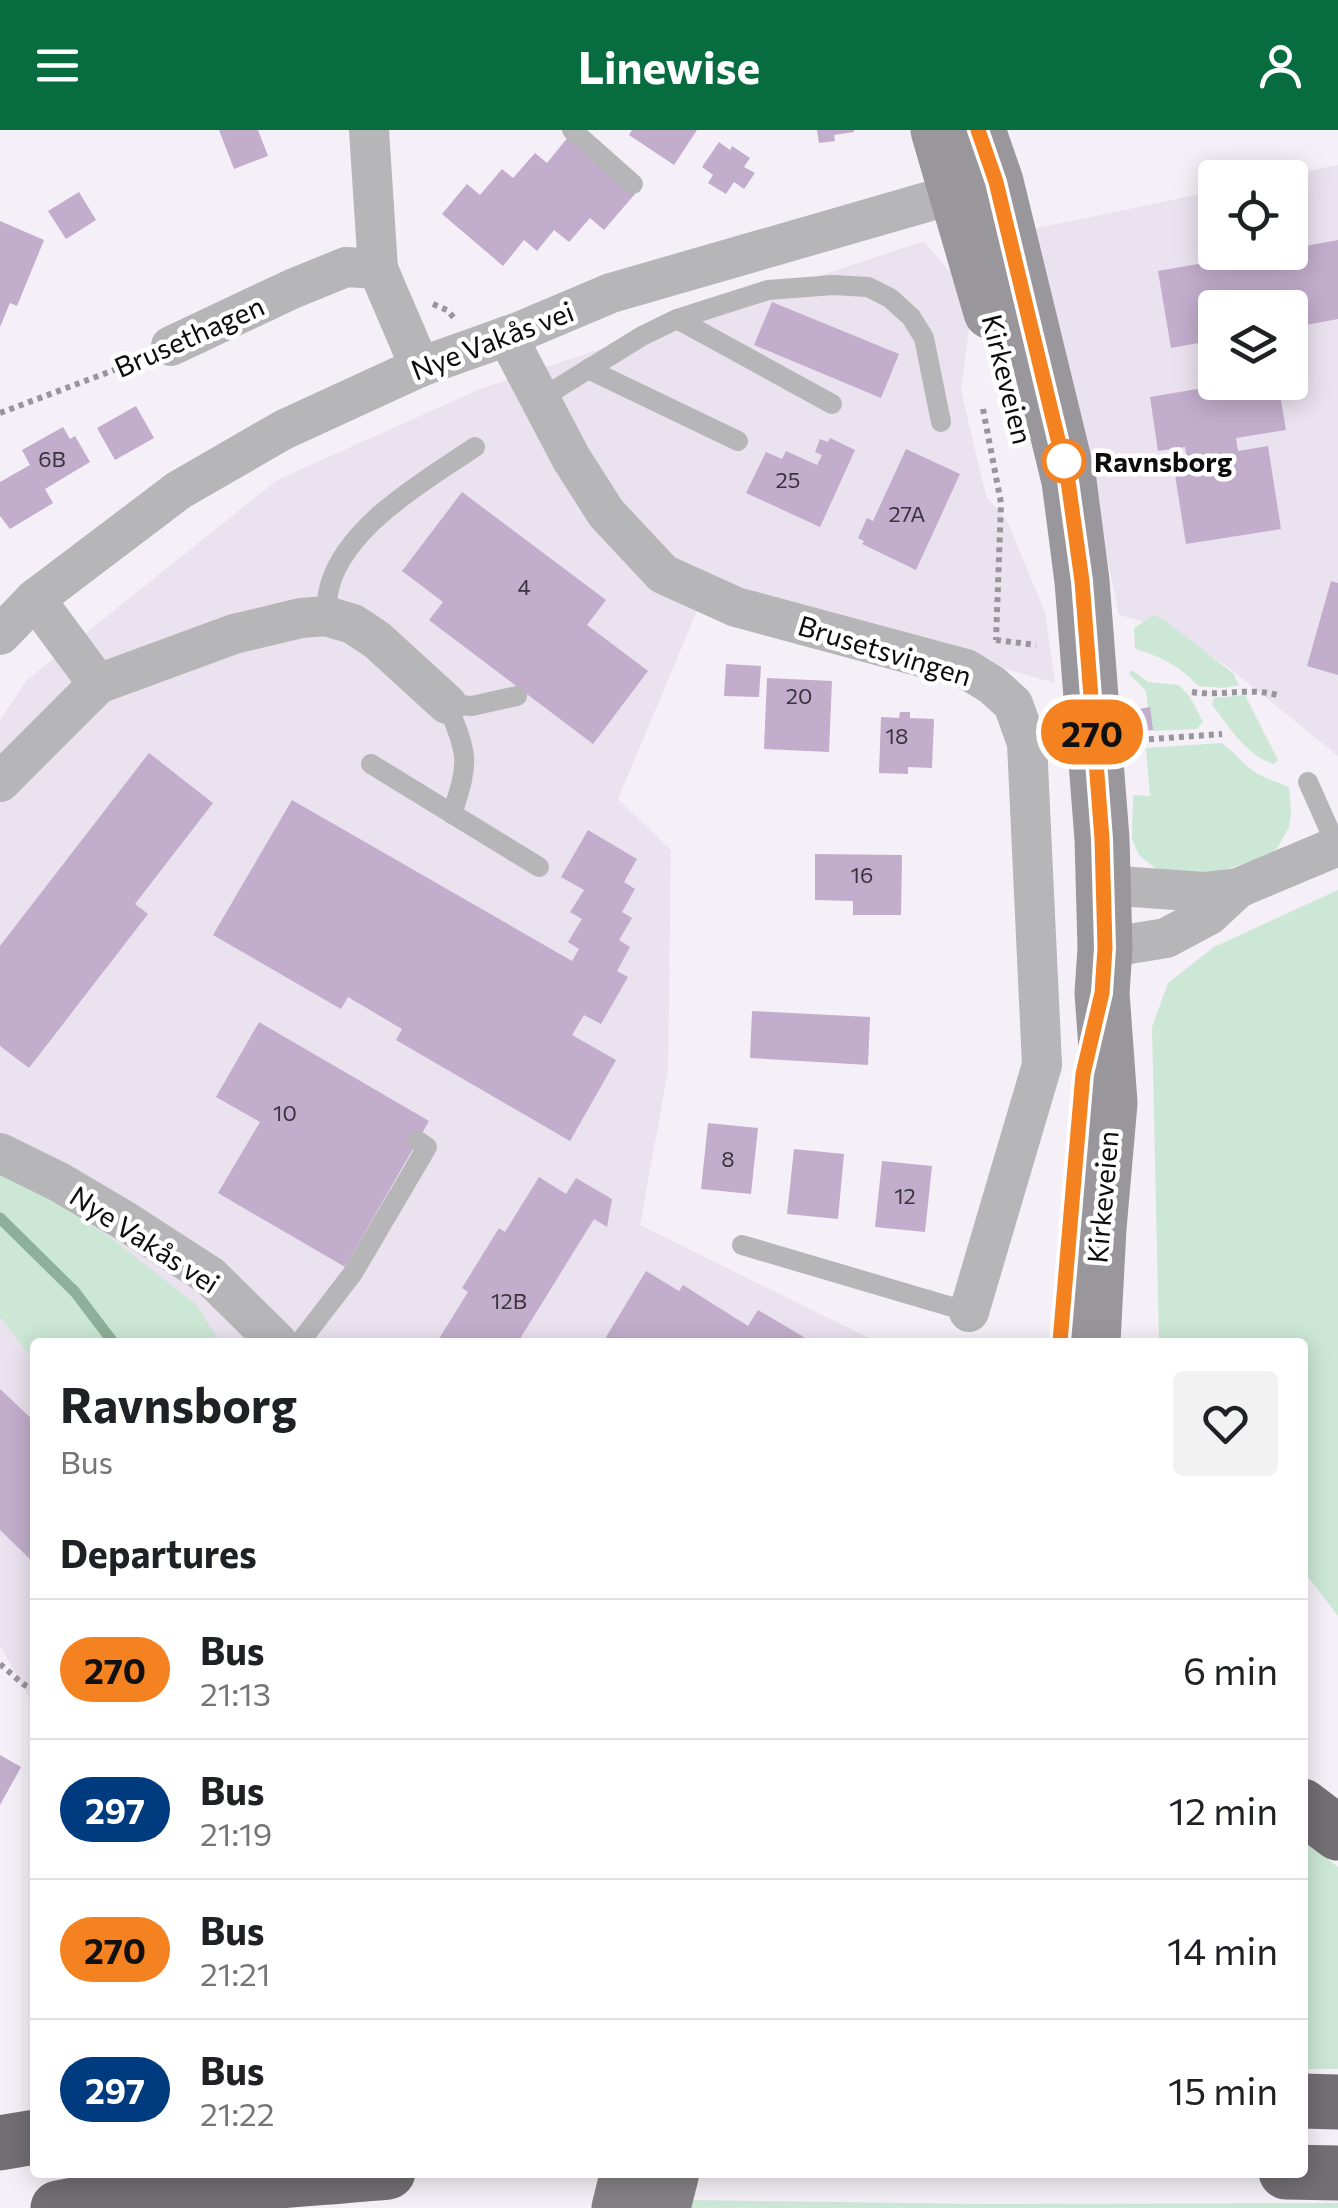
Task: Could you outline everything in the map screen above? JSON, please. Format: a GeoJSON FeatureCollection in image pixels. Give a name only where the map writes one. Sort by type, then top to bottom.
{"type":"FeatureCollection","features":[{"type":"Feature","properties":{"kind":"highway"},"geometry":{"type":"LineString","coordinates":[[1308,1810],[1338,1833]]}},
{"type":"Feature","properties":{"kind":"highway"},"geometry":{"type":"LineString","coordinates":[[1308,2101],[1338,2102]]}},
{"type":"Feature","properties":{"kind":"highway"},"geometry":{"type":"LineString","coordinates":[[0,2143],[30,2137]]}},
{"type":"Feature","properties":{"kind":"highway"},"geometry":{"type":"LineString","coordinates":[[1308,2172],[1338,2173]]}},
{"type":"Feature","properties":{"kind":"highway"},"geometry":{"type":"LineString","coordinates":[[58,2208],[316,2178]]}},
{"type":"Feature","properties":{"kind":"main road","name":"Kirkeveien"},"geometry":{"type":"LineString","coordinates":[[938,130],[976,187],[1068,481],[1082,581],[1113,744],[1104,885],[1110,1103],[1093,1338]]}},
{"type":"Feature","properties":{"kind":"main road","name":"Kirkeveien"},"geometry":{"type":"LineString","coordinates":[[976,187],[978,130]]}},
{"type":"Feature","properties":{"kind":"main road","name":"Kirkeveien"},"geometry":{"type":"LineString","coordinates":[[1060,1338],[1083,1074],[1104,971]]}},
{"type":"Feature","properties":{"kind":"main road"},"geometry":{"type":"LineString","coordinates":[[619,2208],[626,2178]]}},
{"type":"Feature","properties":{"kind":"main road"},"geometry":{"type":"LineString","coordinates":[[662,2208],[670,2178]]}},
{"type":"Feature","properties":{"kind":"street"},"geometry":{"type":"LineString","coordinates":[[370,130],[378,268],[420,367]]}},
{"type":"Feature","properties":{"kind":"street","name":"Nye Vakås vei"},"geometry":{"type":"LineString","coordinates":[[0,635],[35,599],[179,490],[283,430],[420,367],[610,293],[976,187]]}},
{"type":"Feature","properties":{"kind":"street","name":"Brusethagen"},"geometry":{"type":"LineString","coordinates":[[172,346],[346,267],[378,268]]}},
{"type":"Feature","properties":{"kind":"street","name":"Brusetsvingen"},"geometry":{"type":"LineString","coordinates":[[507,336],[571,458],[606,513],[663,574],[736,608],[966,669],[992,685],[1012,704],[1028,743],[1042,1066],[969,1312]]}},
{"type":"Feature","properties":{"kind":"street"},"geometry":{"type":"LineString","coordinates":[[35,599],[98,684]]}},
{"type":"Feature","properties":{"kind":"street"},"geometry":{"type":"LineString","coordinates":[[0,782],[98,684],[234,634],[302,618],[326,616],[353,624],[447,704]]}},
{"type":"Feature","properties":{"kind":"street"},"geometry":{"type":"LineString","coordinates":[[1104,971],[1209,914],[1238,888],[1335,832]]}},
{"type":"Feature","properties":{"kind":"street"},"geometry":{"type":"LineString","coordinates":[[1104,885],[1204,892],[1238,888]]}},
{"type":"Feature","properties":{"kind":"street","name":"Nye Vakås vei"},"geometry":{"type":"LineString","coordinates":[[0,1152],[59,1182],[210,1276],[274,1338]]}},
{"type":"Feature","properties":{"kind":"lane"},"geometry":{"type":"LineString","coordinates":[[572,130],[634,184]]}},
{"type":"Feature","properties":{"kind":"lane"},"geometry":{"type":"LineString","coordinates":[[540,398],[677,319],[768,290],[834,285],[868,287],[890,298],[911,316],[924,338],[941,422]]}},
{"type":"Feature","properties":{"kind":"lane"},"geometry":{"type":"LineString","coordinates":[[677,319],[832,404]]}},
{"type":"Feature","properties":{"kind":"lane"},"geometry":{"type":"LineString","coordinates":[[588,369],[738,441]]}},
{"type":"Feature","properties":{"kind":"lane"},"geometry":{"type":"LineString","coordinates":[[326,616],[330,584],[362,532],[398,499],[475,447]]}},
{"type":"Feature","properties":{"kind":"lane"},"geometry":{"type":"LineString","coordinates":[[452,814],[466,765],[462,740],[447,704],[472,706],[518,696]]}},
{"type":"Feature","properties":{"kind":"lane"},"geometry":{"type":"LineString","coordinates":[[371,764],[539,867]]}},
{"type":"Feature","properties":{"kind":"lane"},"geometry":{"type":"LineString","coordinates":[[1308,782],[1335,832]]}},
{"type":"Feature","properties":{"kind":"lane"},"geometry":{"type":"LineString","coordinates":[[303,1338],[353,1274],[427,1146],[418,1141]]}},
{"type":"Feature","properties":{"kind":"lane"},"geometry":{"type":"LineString","coordinates":[[742,1245],[969,1312]]}},
{"type":"Feature","properties":{"kind":"path","name":"Brusethagen"},"geometry":{"type":"LineString","coordinates":[[0,413],[172,346]]}},
{"type":"Feature","properties":{"kind":"path"},"geometry":{"type":"LineString","coordinates":[[983,409],[1001,503],[996,640]]}},
{"type":"Feature","properties":{"kind":"path"},"geometry":{"type":"LineString","coordinates":[[1192,692],[1243,690],[1280,696]]}},
{"type":"Feature","properties":{"kind":"path"},"geometry":{"type":"LineString","coordinates":[[1113,744],[1222,734]]}},
{"type":"Feature","properties":{"kind":"path"},"geometry":{"type":"LineString","coordinates":[[0,1664],[30,1688]]}},
{"type":"Feature","properties":{"kind":"shaded area"},"geometry":{"type":"Polygon","coordinates":[[[1338,165],[1338,756],[1228,667],[1172,629],[1119,615],[1076,410],[1028,230],[1198,195],[1198,270],[1308,270],[1308,171],[1338,165]]]}},
{"type":"Feature","properties":{"kind":"shaded area"},"geometry":{"type":"Polygon","coordinates":[[[924,241],[956,279],[969,329],[961,390],[986,496],[1007,521],[1045,612],[1055,683],[959,656],[697,611],[618,799],[671,850],[668,1071],[640,1225],[869,1338],[30,1338],[30,1699],[0,1646],[0,720],[27,680],[277,480],[480,389],[924,241]]]}},
{"type":"Feature","properties":{"kind":"green space"},"geometry":{"type":"Polygon","coordinates":[[[1153,615],[1233,673],[1239,685],[1198,686],[1169,663],[1135,649],[1134,628],[1153,615]]]}},
{"type":"Feature","properties":{"kind":"green space"},"geometry":{"type":"Polygon","coordinates":[[[1132,670],[1148,682],[1179,685],[1203,722],[1197,729],[1151,731],[1146,691],[1129,674],[1132,670]]]}},
{"type":"Feature","properties":{"kind":"green space"},"geometry":{"type":"Polygon","coordinates":[[[1245,695],[1278,760],[1274,764],[1247,747],[1212,705],[1214,698],[1245,695]]]}},
{"type":"Feature","properties":{"kind":"green space"},"geometry":{"type":"Polygon","coordinates":[[[1221,743],[1253,770],[1289,787],[1289,827],[1278,847],[1260,858],[1206,876],[1160,872],[1139,855],[1132,839],[1133,795],[1150,796],[1146,748],[1221,743]]]}},
{"type":"Feature","properties":{"kind":"green space"},"geometry":{"type":"Polygon","coordinates":[[[1338,890],[1338,1616],[1308,1577],[1308,1338],[1159,1338],[1152,1027],[1168,983],[1214,947],[1338,890]]]}},
{"type":"Feature","properties":{"kind":"green space"},"geometry":{"type":"Polygon","coordinates":[[[0,1167],[111,1238],[197,1305],[217,1338],[30,1338],[30,1356],[0,1317],[0,1167]]]}},
{"type":"Feature","properties":{"kind":"green space"},"geometry":{"type":"Polygon","coordinates":[[[1308,1844],[1338,1867],[1338,2069],[1308,2069],[1308,1844]]]}},
{"type":"Feature","properties":{"kind":"green space"},"geometry":{"type":"Polygon","coordinates":[[[685,2200],[1338,2203],[1338,2208],[684,2208],[685,2200]]]}},
{"type":"Feature","properties":{"kind":"building"},"geometry":{"type":"Polygon","coordinates":[[[219,130],[258,130],[268,156],[234,169],[219,130]]]}},
{"type":"Feature","properties":{"kind":"building"},"geometry":{"type":"Polygon","coordinates":[[[632,130],[697,130],[674,165],[629,135],[632,130]]]}},
{"type":"Feature","properties":{"kind":"building"},"geometry":{"type":"Polygon","coordinates":[[[817,130],[854,132],[834,135],[835,141],[819,143],[817,130]]]}},
{"type":"Feature","properties":{"kind":"building"},"geometry":{"type":"Polygon","coordinates":[[[568,137],[635,194],[604,230],[590,218],[569,242],[554,230],[537,251],[524,240],[503,266],[442,214],[467,184],[480,195],[502,169],[513,178],[535,153],[547,163],[568,137]]]}},
{"type":"Feature","properties":{"kind":"building"},"geometry":{"type":"Polygon","coordinates":[[[719,142],[750,158],[744,167],[755,173],[744,189],[734,182],[726,194],[708,183],[713,175],[702,167],[719,142]]]}},
{"type":"Feature","properties":{"kind":"building"},"geometry":{"type":"Polygon","coordinates":[[[79,192],[96,220],[66,239],[48,211],[79,192]]]}},
{"type":"Feature","properties":{"kind":"building"},"geometry":{"type":"Polygon","coordinates":[[[0,221],[44,240],[17,306],[10,303],[0,327],[0,221]]]}},
{"type":"Feature","properties":{"kind":"building"},"geometry":{"type":"Polygon","coordinates":[[[1338,240],[1338,319],[1308,325],[1308,290],[1198,290],[1198,343],[1171,348],[1158,271],[1198,264],[1198,270],[1308,270],[1308,246],[1338,240]]]}},
{"type":"Feature","properties":{"kind":"building"},"geometry":{"type":"Polygon","coordinates":[[[772,302],[899,354],[881,398],[754,345],[772,302]]]}},
{"type":"Feature","properties":{"kind":"building"},"geometry":{"type":"Polygon","coordinates":[[[1198,389],[1198,400],[1281,400],[1286,430],[1236,438],[1238,451],[1268,446],[1281,529],[1186,544],[1173,462],[1187,459],[1185,447],[1158,451],[1150,397],[1198,389]]]}},
{"type":"Feature","properties":{"kind":"building"},"geometry":{"type":"Polygon","coordinates":[[[136,406],[154,438],[115,460],[97,428],[136,406]]]}},
{"type":"Feature","properties":{"kind":"building"},"geometry":{"type":"Polygon","coordinates":[[[63,427],[70,439],[75,436],[90,462],[45,489],[53,503],[10,529],[0,516],[0,482],[30,465],[22,450],[63,427]]]}},
{"type":"Feature","properties":{"kind":"building"},"geometry":{"type":"Polygon","coordinates":[[[830,438],[855,450],[820,527],[746,493],[766,452],[782,459],[786,451],[817,465],[822,455],[815,452],[820,439],[828,442],[830,438]]]}},
{"type":"Feature","properties":{"kind":"building"},"geometry":{"type":"Polygon","coordinates":[[[906,449],[960,474],[916,570],[862,544],[864,541],[858,538],[867,518],[873,521],[906,449]]]}},
{"type":"Feature","properties":{"kind":"building"},"geometry":{"type":"Polygon","coordinates":[[[462,492],[606,600],[587,625],[648,671],[593,744],[429,620],[443,602],[402,571],[462,492]]]}},
{"type":"Feature","properties":{"kind":"building"},"geometry":{"type":"Polygon","coordinates":[[[1331,581],[1338,583],[1338,675],[1307,666],[1331,581]]]}},
{"type":"Feature","properties":{"kind":"building"},"geometry":{"type":"Polygon","coordinates":[[[726,664],[761,666],[759,697],[724,696],[726,664]]]}},
{"type":"Feature","properties":{"kind":"building"},"geometry":{"type":"Polygon","coordinates":[[[767,678],[832,681],[829,752],[764,749],[767,678]]]}},
{"type":"Feature","properties":{"kind":"building"},"geometry":{"type":"Polygon","coordinates":[[[1150,707],[1153,730],[1142,731],[1139,709],[1150,707]]]}},
{"type":"Feature","properties":{"kind":"building"},"geometry":{"type":"Polygon","coordinates":[[[900,712],[910,712],[910,718],[934,719],[932,768],[908,767],[908,774],[879,773],[881,717],[899,718],[900,712]]]}},
{"type":"Feature","properties":{"kind":"building"},"geometry":{"type":"Polygon","coordinates":[[[149,753],[213,803],[135,904],[148,914],[29,1068],[0,1046],[0,946],[149,753]]]}},
{"type":"Feature","properties":{"kind":"building"},"geometry":{"type":"Polygon","coordinates":[[[292,800],[572,961],[579,949],[568,942],[582,919],[570,912],[584,890],[561,877],[588,830],[637,859],[624,882],[635,889],[622,912],[632,918],[619,940],[630,947],[617,971],[628,977],[601,1024],[584,1015],[572,1035],[616,1060],[570,1141],[396,1040],[402,1029],[348,997],[341,1009],[213,935],[292,800]]]}},
{"type":"Feature","properties":{"kind":"building"},"geometry":{"type":"Polygon","coordinates":[[[815,854],[902,855],[901,915],[853,915],[853,901],[815,900],[815,854]]]}},
{"type":"Feature","properties":{"kind":"building"},"geometry":{"type":"Polygon","coordinates":[[[752,1011],[870,1017],[868,1065],[750,1058],[752,1011]]]}},
{"type":"Feature","properties":{"kind":"building"},"geometry":{"type":"Polygon","coordinates":[[[259,1022],[429,1121],[345,1267],[218,1193],[260,1122],[216,1097],[259,1022]]]}},
{"type":"Feature","properties":{"kind":"building"},"geometry":{"type":"Polygon","coordinates":[[[708,1123],[758,1128],[751,1194],[701,1189],[708,1123]]]}},
{"type":"Feature","properties":{"kind":"building"},"geometry":{"type":"Polygon","coordinates":[[[794,1149],[844,1154],[838,1219],[787,1214],[794,1149]]]}},
{"type":"Feature","properties":{"kind":"building"},"geometry":{"type":"Polygon","coordinates":[[[882,1161],[932,1166],[925,1232],[875,1227],[882,1161]]]}},
{"type":"Feature","properties":{"kind":"building"},"geometry":{"type":"Polygon","coordinates":[[[539,1177],[566,1194],[576,1178],[612,1199],[607,1227],[594,1219],[520,1338],[439,1338],[468,1292],[462,1288],[499,1228],[505,1232],[539,1177]]]}},
{"type":"Feature","properties":{"kind":"building"},"geometry":{"type":"Polygon","coordinates":[[[646,1271],[679,1291],[683,1285],[748,1326],[758,1310],[805,1338],[605,1338],[646,1271]]]}},
{"type":"Feature","properties":{"kind":"building"},"geometry":{"type":"Polygon","coordinates":[[[0,1389],[30,1417],[30,1559],[0,1530],[0,1389]]]}},
{"type":"Feature","properties":{"kind":"building"},"geometry":{"type":"Polygon","coordinates":[[[0,1755],[21,1767],[0,1805],[0,1755]]]}},
{"type":"Feature","properties":{"kind":"waterway"},"geometry":{"type":"LineString","coordinates":[[0,1218],[75,1292],[110,1338]]}},
{"type":"Feature","properties":{"kind":"bus line","name":"270"},"geometry":{"type":"LineString","coordinates":[[978,130],[996,182],[1068,481],[1082,581],[1102,839],[1102,993],[1083,1074],[1060,1338]]}},
{"type":"Feature","properties":{"kind":"place","name":"Ravnsborg"},"geometry":{"type":"Point","coordinates":[1064,461]}}]}
